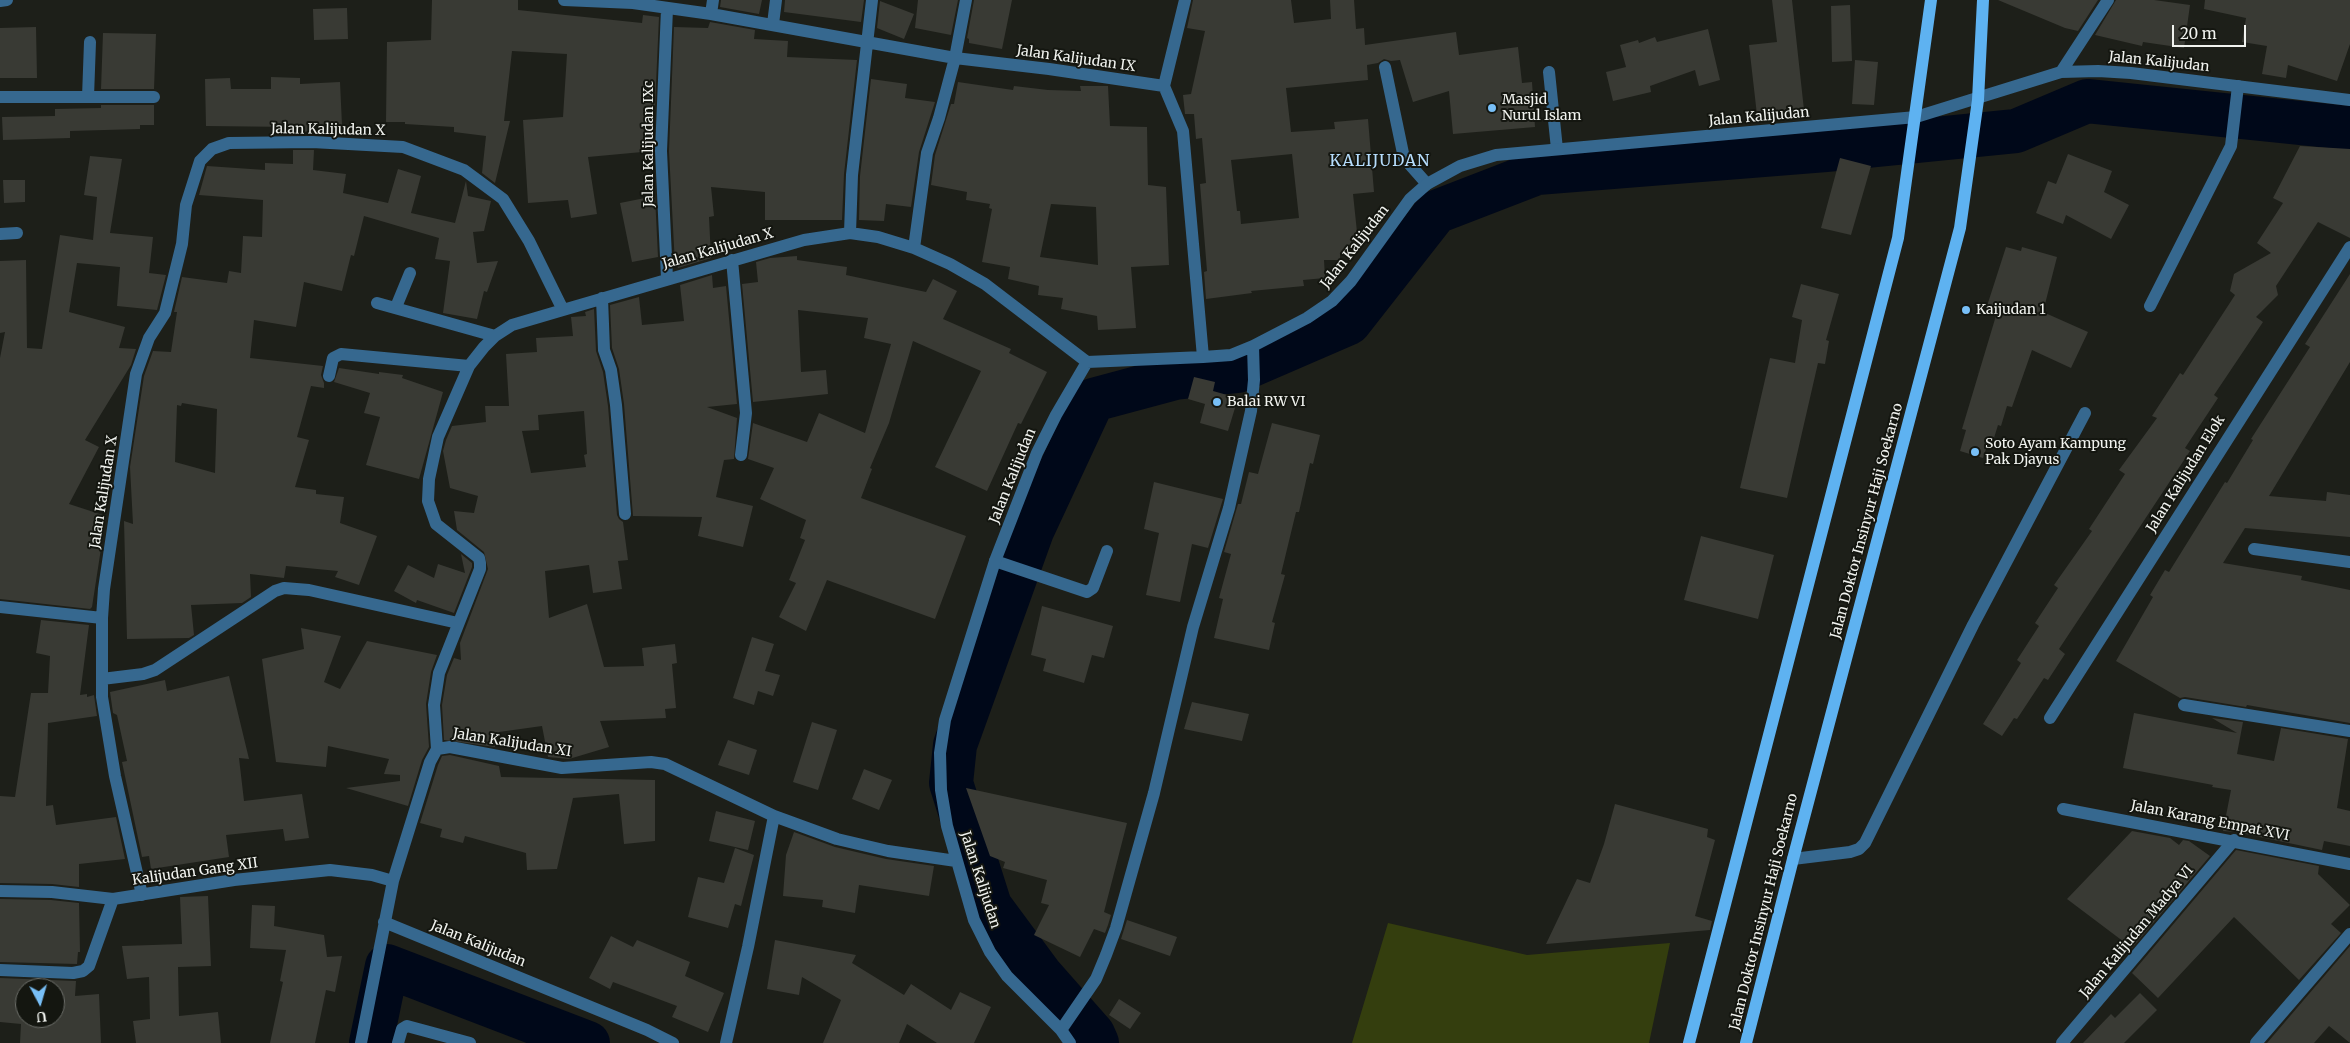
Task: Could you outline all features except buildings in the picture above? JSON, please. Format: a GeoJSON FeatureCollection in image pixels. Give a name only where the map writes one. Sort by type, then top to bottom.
{"type":"FeatureCollection","features":[{"type":"Feature","properties":{"kind":"main road"},"geometry":{"type":"LineString","coordinates":[[1690,1043],[1898,238],[1931,0]]}},
{"type":"Feature","properties":{"kind":"main road","name":"Jalan Doktor Insinyur Haji Soekarno"},"geometry":{"type":"LineString","coordinates":[[1746,1043],[1793,858],[1960,228],[1978,100],[1983,0]]}},
{"type":"Feature","properties":{"kind":"street"},"geometry":{"type":"LineString","coordinates":[[0,0],[7,0]]}},
{"type":"Feature","properties":{"kind":"street","name":"Jalan Kalijudan IX"},"geometry":{"type":"LineString","coordinates":[[564,0],[633,2],[667,9],[773,24],[817,34],[955,58],[1049,69],[1164,86]]}},
{"type":"Feature","properties":{"kind":"street"},"geometry":{"type":"LineString","coordinates":[[711,14],[713,0]]}},
{"type":"Feature","properties":{"kind":"street"},"geometry":{"type":"LineString","coordinates":[[773,24],[776,0]]}},
{"type":"Feature","properties":{"kind":"street"},"geometry":{"type":"LineString","coordinates":[[850,234],[852,175],[872,0]]}},
{"type":"Feature","properties":{"kind":"street"},"geometry":{"type":"LineString","coordinates":[[914,248],[927,154],[955,58],[966,0]]}},
{"type":"Feature","properties":{"kind":"street"},"geometry":{"type":"LineString","coordinates":[[1185,0],[1164,86],[1183,131],[1203,357]]}},
{"type":"Feature","properties":{"kind":"street"},"geometry":{"type":"LineString","coordinates":[[2061,72],[2108,0]]}},
{"type":"Feature","properties":{"kind":"street","name":"Jalan Kalijudan IXc"},"geometry":{"type":"LineString","coordinates":[[667,9],[661,151],[667,278]]}},
{"type":"Feature","properties":{"kind":"street"},"geometry":{"type":"LineString","coordinates":[[88,96],[90,42]]}},
{"type":"Feature","properties":{"kind":"street"},"geometry":{"type":"LineString","coordinates":[[1384,67],[1404,158],[1427,184]]}},
{"type":"Feature","properties":{"kind":"street"},"geometry":{"type":"LineString","coordinates":[[1549,72],[1556,149]]}},
{"type":"Feature","properties":{"kind":"street","name":"Jalan Kalijudan"},"geometry":{"type":"LineString","coordinates":[[1070,1043],[1063,1027],[1007,976],[990,952],[974,920],[945,817],[941,790],[940,753],[945,720],[1001,563],[1037,453],[1056,415],[1087,362],[1203,357],[1230,354],[1254,346],[1307,318],[1332,301],[1351,281],[1410,199],[1427,184],[1460,166],[1496,155],[1916,117],[1978,100],[2061,72],[2131,72],[2238,92],[2350,100]]}},
{"type":"Feature","properties":{"kind":"street"},"geometry":{"type":"LineString","coordinates":[[2150,306],[2231,146],[2238,92]]}},
{"type":"Feature","properties":{"kind":"street"},"geometry":{"type":"LineString","coordinates":[[0,96],[154,96]]}},
{"type":"Feature","properties":{"kind":"street","name":"Jalan Kalijudan X"},"geometry":{"type":"LineString","coordinates":[[142,895],[115,776],[102,697],[102,618],[136,374],[149,338],[165,313],[182,244],[186,205],[200,161],[212,149],[229,143],[312,142],[403,147],[464,170],[503,199],[529,240],[563,310],[667,278],[804,240],[850,234],[878,238],[914,248],[950,264],[985,284],[1087,362]]}},
{"type":"Feature","properties":{"kind":"street"},"geometry":{"type":"LineString","coordinates":[[0,234],[17,234]]}},
{"type":"Feature","properties":{"kind":"street","name":"Jalan Kalijudan Elok"},"geometry":{"type":"LineString","coordinates":[[2050,718],[2350,246]]}},
{"type":"Feature","properties":{"kind":"street"},"geometry":{"type":"LineString","coordinates":[[732,260],[746,413],[741,454]]}},
{"type":"Feature","properties":{"kind":"street"},"geometry":{"type":"LineString","coordinates":[[396,308],[410,273]]}},
{"type":"Feature","properties":{"kind":"street"},"geometry":{"type":"LineString","coordinates":[[602,298],[604,350],[611,370],[616,405],[625,514]]}},
{"type":"Feature","properties":{"kind":"street"},"geometry":{"type":"LineString","coordinates":[[377,302],[495,336]]}},
{"type":"Feature","properties":{"kind":"street"},"geometry":{"type":"LineString","coordinates":[[437,749],[434,705],[439,673],[480,570],[479,558],[436,524],[428,501],[428,479],[438,437],[469,366],[495,336],[512,325],[563,310]]}},
{"type":"Feature","properties":{"kind":"street"},"geometry":{"type":"LineString","coordinates":[[1063,1027],[1096,979],[1116,928],[1152,802],[1194,627],[1229,508],[1251,411],[1254,380],[1254,346]]}},
{"type":"Feature","properties":{"kind":"street"},"geometry":{"type":"LineString","coordinates":[[329,376],[333,358],[341,354],[469,366]]}},
{"type":"Feature","properties":{"kind":"street"},"geometry":{"type":"LineString","coordinates":[[1793,858],[1850,852],[1859,850],[1865,843],[1973,625],[2085,414]]}},
{"type":"Feature","properties":{"kind":"street"},"geometry":{"type":"LineString","coordinates":[[2254,549],[2350,562]]}},
{"type":"Feature","properties":{"kind":"street"},"geometry":{"type":"LineString","coordinates":[[1001,563],[1091,591],[1107,551]]}},
{"type":"Feature","properties":{"kind":"street"},"geometry":{"type":"LineString","coordinates":[[102,679],[134,676],[155,670],[275,591],[284,588],[309,590],[458,623]]}},
{"type":"Feature","properties":{"kind":"street"},"geometry":{"type":"LineString","coordinates":[[0,607],[102,618]]}},
{"type":"Feature","properties":{"kind":"street"},"geometry":{"type":"LineString","coordinates":[[2184,705],[2350,731]]}},
{"type":"Feature","properties":{"kind":"street","name":"Jalan Kalijudan XI"},"geometry":{"type":"LineString","coordinates":[[384,922],[393,881],[430,762],[437,749],[450,747],[562,768],[651,762],[665,764],[774,816],[837,839],[888,851],[956,860]]}},
{"type":"Feature","properties":{"kind":"street","name":"Jalan Karang Empat XVI"},"geometry":{"type":"LineString","coordinates":[[2063,809],[2234,840],[2350,864]]}},
{"type":"Feature","properties":{"kind":"street"},"geometry":{"type":"LineString","coordinates":[[726,1043],[748,947],[774,816]]}},
{"type":"Feature","properties":{"kind":"street","name":"Jalan Kalijudan Madya VI"},"geometry":{"type":"LineString","coordinates":[[2062,1043],[2234,840]]}},
{"type":"Feature","properties":{"kind":"street","name":"Kalijudan Gang XII"},"geometry":{"type":"LineString","coordinates":[[0,892],[52,892],[113,899],[234,880],[330,870],[372,875],[393,881]]}},
{"type":"Feature","properties":{"kind":"street"},"geometry":{"type":"LineString","coordinates":[[0,970],[73,973],[83,971],[89,966],[113,899]]}},
{"type":"Feature","properties":{"kind":"street"},"geometry":{"type":"LineString","coordinates":[[361,1043],[384,922]]}},
{"type":"Feature","properties":{"kind":"street","name":"Jalan Kalijudan"},"geometry":{"type":"LineString","coordinates":[[384,922],[647,1030],[673,1043]]}},
{"type":"Feature","properties":{"kind":"street"},"geometry":{"type":"LineString","coordinates":[[2256,1043],[2350,934]]}},
{"type":"Feature","properties":{"kind":"street"},"geometry":{"type":"LineString","coordinates":[[398,1043],[402,1029],[407,1026],[470,1043]]}},
{"type":"Feature","properties":{"kind":"green space"},"geometry":{"type":"Polygon","coordinates":[[[1388,923],[1527,955],[1670,943],[1649,1043],[1352,1043],[1388,923]]]}},
{"type":"Feature","properties":{"kind":"waterway"},"geometry":{"type":"LineString","coordinates":[[1097,1043],[1093,1034],[1041,975],[990,906],[951,783],[955,745],[1032,531],[1093,400],[1175,378],[1238,371],[1349,323],[1436,212],[1537,173],[1826,150],[2016,131],[2087,101],[2350,128]]}},
{"type":"Feature","properties":{"kind":"waterway"},"geometry":{"type":"LineString","coordinates":[[371,1043],[387,966],[588,1043]]}},
{"type":"Feature","properties":{"kind":"place","name":"Masjid Nurul Islam"},"geometry":{"type":"Point","coordinates":[1492,108]}},
{"type":"Feature","properties":{"kind":"place","name":"Kaijudan 1"},"geometry":{"type":"Point","coordinates":[1966,310]}},
{"type":"Feature","properties":{"kind":"place","name":"Balai RW VI"},"geometry":{"type":"Point","coordinates":[1217,402]}},
{"type":"Feature","properties":{"kind":"place","name":"Soto Ayam Kampung Pak Djayus"},"geometry":{"type":"Point","coordinates":[1975,452]}},
{"type":"Feature","properties":{"kind":"district","name":"KALIJUDAN"},"geometry":{"type":"Point","coordinates":[1380,161]}}]}
